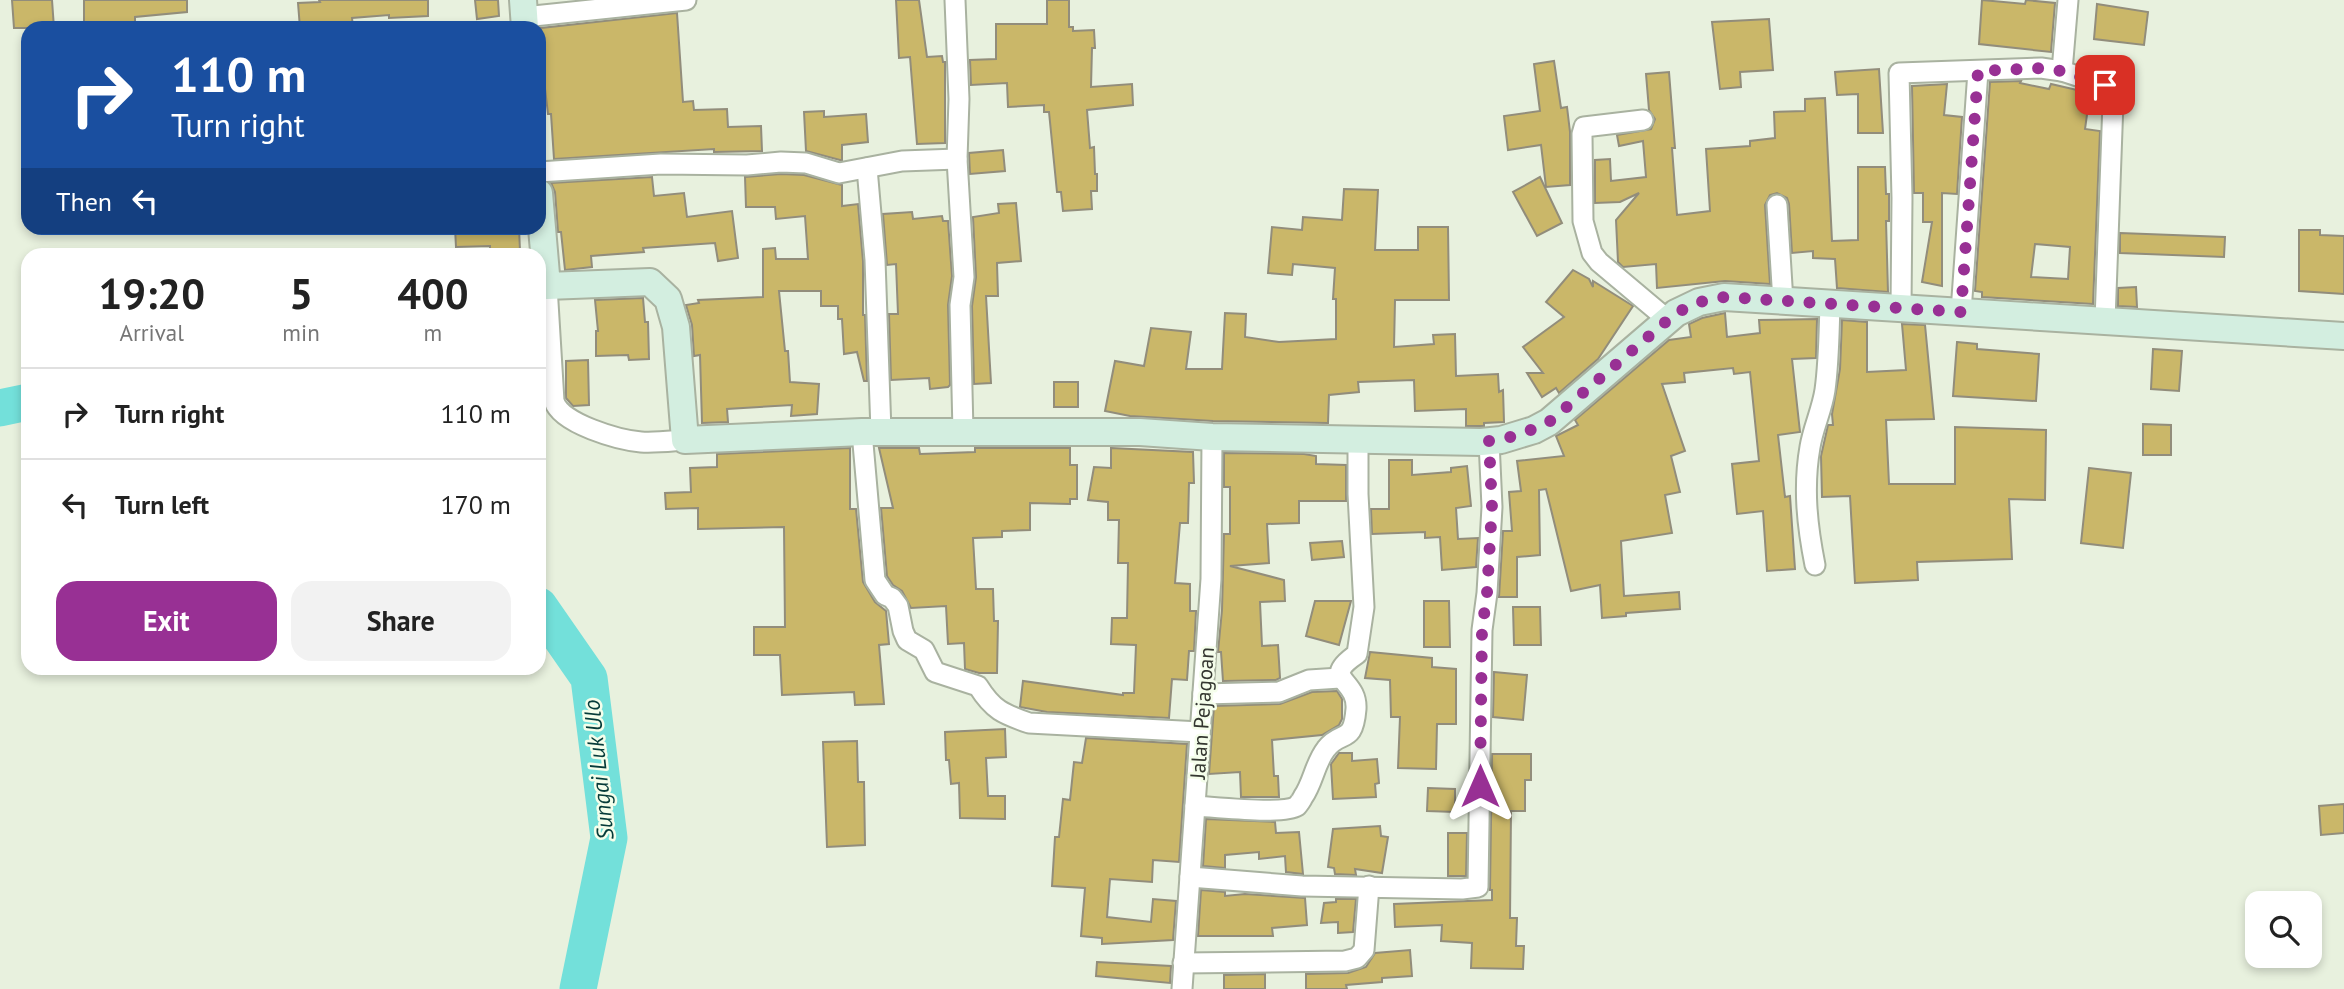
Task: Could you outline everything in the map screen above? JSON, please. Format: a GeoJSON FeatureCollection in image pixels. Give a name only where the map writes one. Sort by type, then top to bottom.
{"type":"FeatureCollection","features":[{"type":"Feature","properties":{"kind":"street"},"geometry":{"type":"LineString","coordinates":[[524,15],[686,0]]}},
{"type":"Feature","properties":{"kind":"street"},"geometry":{"type":"LineString","coordinates":[[955,0],[959,99],[957,159],[964,276],[960,305],[963,432]]}},
{"type":"Feature","properties":{"kind":"street"},"geometry":{"type":"LineString","coordinates":[[2062,71],[2068,0]]}},
{"type":"Feature","properties":{"kind":"street"},"geometry":{"type":"LineString","coordinates":[[1901,308],[1899,73],[2041,68],[2062,71],[2105,85],[2113,102],[2105,321]]}},
{"type":"Feature","properties":{"kind":"street"},"geometry":{"type":"LineString","coordinates":[[1961,312],[1978,71]]}},
{"type":"Feature","properties":{"kind":"street"},"geometry":{"type":"LineString","coordinates":[[1643,120],[1584,127],[1583,221],[1592,253],[1599,262],[1668,320]]}},
{"type":"Feature","properties":{"kind":"street"},"geometry":{"type":"LineString","coordinates":[[546,172],[661,164],[747,165],[781,162],[806,163],[839,173],[902,160],[957,159]]}},
{"type":"Feature","properties":{"kind":"street"},"geometry":{"type":"LineString","coordinates":[[867,168],[875,260],[872,432],[875,580],[885,595],[892,598],[898,606],[907,640],[924,650],[935,672],[978,686],[988,702],[1002,714],[1029,723],[1200,733]]}},
{"type":"Feature","properties":{"kind":"street"},"geometry":{"type":"LineString","coordinates":[[1777,205],[1783,302]]}},
{"type":"Feature","properties":{"kind":"street"},"geometry":{"type":"LineString","coordinates":[[546,274],[554,401],[557,409],[584,426],[617,438],[643,442],[872,432],[1140,432],[1358,441],[1501,440],[1534,430],[1549,422],[1668,320],[1699,302],[1724,297],[2344,335]]}},
{"type":"Feature","properties":{"kind":"street"},"geometry":{"type":"LineString","coordinates":[[547,286],[650,282],[661,289],[668,299],[676,327],[685,440]]}},
{"type":"Feature","properties":{"kind":"street"},"geometry":{"type":"LineString","coordinates":[[1815,565],[1807,523],[1806,488],[1810,445],[1825,389],[1830,304]]}},
{"type":"Feature","properties":{"kind":"street","name":"Jalan Pejagoan"},"geometry":{"type":"LineString","coordinates":[[1182,989],[1211,579],[1212,437]]}},
{"type":"Feature","properties":{"kind":"street"},"geometry":{"type":"LineString","coordinates":[[1195,806],[1259,810],[1297,806],[1306,794],[1326,748],[1353,728],[1355,695],[1352,688],[1340,678],[1339,672],[1341,665],[1357,654],[1364,607],[1358,441]]}},
{"type":"Feature","properties":{"kind":"street"},"geometry":{"type":"LineString","coordinates":[[1190,877],[1302,886],[1478,887],[1481,654],[1492,507],[1489,441]]}},
{"type":"Feature","properties":{"kind":"street"},"geometry":{"type":"LineString","coordinates":[[1203,694],[1279,692],[1309,680],[1340,678]]}},
{"type":"Feature","properties":{"kind":"street"},"geometry":{"type":"LineString","coordinates":[[1183,963],[1345,961],[1357,958],[1364,950],[1369,886]]}},
{"type":"Feature","properties":{"kind":"building"},"geometry":{"type":"Polygon","coordinates":[[[12,0],[52,0],[54,21],[21,21],[21,28],[14,28],[12,0]]]}},
{"type":"Feature","properties":{"kind":"building"},"geometry":{"type":"Polygon","coordinates":[[[84,0],[187,0],[187,12],[135,17],[135,21],[84,21],[84,0]]]}},
{"type":"Feature","properties":{"kind":"building"},"geometry":{"type":"Polygon","coordinates":[[[319,0],[428,0],[428,16],[389,18],[389,15],[352,18],[352,21],[299,21],[298,3],[320,2],[319,0]]]}},
{"type":"Feature","properties":{"kind":"building"},"geometry":{"type":"Polygon","coordinates":[[[475,0],[498,0],[499,16],[477,19],[475,0]]]}},
{"type":"Feature","properties":{"kind":"building"},"geometry":{"type":"Polygon","coordinates":[[[896,0],[919,0],[927,57],[942,56],[945,62],[945,143],[917,144],[910,57],[899,58],[896,0]]]}},
{"type":"Feature","properties":{"kind":"building"},"geometry":{"type":"Polygon","coordinates":[[[1047,0],[1069,0],[1069,27],[1073,27],[1073,31],[1094,30],[1091,87],[1132,84],[1133,105],[1087,110],[1090,148],[1094,147],[1097,174],[1097,191],[1091,191],[1092,209],[1063,211],[1061,192],[1057,192],[1049,112],[1044,112],[1044,105],[1008,107],[1007,83],[971,85],[970,60],[996,59],[996,24],[1047,24],[1047,0]]]}},
{"type":"Feature","properties":{"kind":"building"},"geometry":{"type":"Polygon","coordinates":[[[1982,0],[2025,4],[2026,0],[2055,3],[2051,52],[1979,44],[1982,0]]]}},
{"type":"Feature","properties":{"kind":"building"},"geometry":{"type":"Polygon","coordinates":[[[2097,4],[2148,12],[2144,45],[2094,39],[2097,4]]]}},
{"type":"Feature","properties":{"kind":"building"},"geometry":{"type":"Polygon","coordinates":[[[677,13],[683,102],[693,101],[694,110],[727,109],[728,127],[761,126],[762,151],[714,152],[714,149],[554,159],[551,114],[548,114],[546,97],[546,27],[677,13]]]}},
{"type":"Feature","properties":{"kind":"building"},"geometry":{"type":"Polygon","coordinates":[[[1769,19],[1773,70],[1740,72],[1741,87],[1720,89],[1712,22],[1769,19]]]}},
{"type":"Feature","properties":{"kind":"building"},"geometry":{"type":"Polygon","coordinates":[[[1554,61],[1561,108],[1567,107],[1570,185],[1546,187],[1541,145],[1508,150],[1504,116],[1540,111],[1534,64],[1554,61]]]}},
{"type":"Feature","properties":{"kind":"building"},"geometry":{"type":"Polygon","coordinates":[[[1879,69],[1883,133],[1858,133],[1858,94],[1837,95],[1835,72],[1879,69]]]}},
{"type":"Feature","properties":{"kind":"building"},"geometry":{"type":"Polygon","coordinates":[[[1669,72],[1677,215],[1710,211],[1706,149],[1750,146],[1750,141],[1775,138],[1774,112],[1805,111],[1805,99],[1825,98],[1832,241],[1858,240],[1858,167],[1885,167],[1886,194],[1889,194],[1889,221],[1886,221],[1888,292],[1837,288],[1835,259],[1813,258],[1813,251],[1792,253],[1789,204],[1787,198],[1777,193],[1770,195],[1765,205],[1770,284],[1725,281],[1657,288],[1656,264],[1623,267],[1618,262],[1616,220],[1639,193],[1620,202],[1595,203],[1595,160],[1610,159],[1611,181],[1646,177],[1643,141],[1619,146],[1617,135],[1651,129],[1655,119],[1649,110],[1646,74],[1669,72]]]}},
{"type":"Feature","properties":{"kind":"building"},"geometry":{"type":"Polygon","coordinates":[[[2021,81],[2020,83],[2049,89],[2051,84],[2090,93],[2085,129],[2100,131],[2093,304],[1982,297],[1982,292],[1975,291],[1990,82],[2021,81]],[[2035,244],[2031,277],[2068,279],[2070,247],[2035,244]]]}},
{"type":"Feature","properties":{"kind":"building"},"geometry":{"type":"Polygon","coordinates":[[[1947,84],[1944,115],[1962,117],[1957,194],[1942,193],[1942,286],[1922,282],[1932,222],[1923,222],[1923,193],[1914,193],[1912,86],[1947,84]]]}},
{"type":"Feature","properties":{"kind":"building"},"geometry":{"type":"Polygon","coordinates":[[[824,111],[824,117],[866,114],[868,142],[842,145],[842,160],[806,151],[804,112],[824,111]]]}},
{"type":"Feature","properties":{"kind":"building"},"geometry":{"type":"Polygon","coordinates":[[[1003,150],[1005,171],[970,174],[969,153],[1003,150]]]}},
{"type":"Feature","properties":{"kind":"building"},"geometry":{"type":"Polygon","coordinates":[[[804,175],[842,185],[842,206],[858,204],[867,381],[864,381],[857,352],[844,354],[842,319],[838,319],[838,306],[821,306],[821,291],[779,291],[790,382],[819,384],[817,414],[791,416],[792,405],[727,409],[728,422],[702,423],[700,355],[694,356],[692,325],[686,305],[699,303],[698,300],[763,297],[763,249],[775,248],[776,259],[808,259],[805,216],[776,219],[775,207],[746,207],[745,177],[804,175]]]}},
{"type":"Feature","properties":{"kind":"building"},"geometry":{"type":"Polygon","coordinates":[[[652,177],[654,196],[684,193],[687,217],[732,211],[738,258],[718,261],[715,243],[643,248],[644,252],[591,256],[592,267],[565,270],[561,232],[558,232],[555,192],[551,183],[652,177]]]}},
{"type":"Feature","properties":{"kind":"building"},"geometry":{"type":"Polygon","coordinates":[[[1540,177],[1562,223],[1537,236],[1513,192],[1540,177]]]}},
{"type":"Feature","properties":{"kind":"building"},"geometry":{"type":"Polygon","coordinates":[[[1344,189],[1378,190],[1375,250],[1418,250],[1418,227],[1448,227],[1449,300],[1395,300],[1394,347],[1434,344],[1433,335],[1455,334],[1456,376],[1498,374],[1499,392],[1503,390],[1504,422],[1466,426],[1466,409],[1415,411],[1414,380],[1358,382],[1359,392],[1329,395],[1328,423],[1213,421],[1130,416],[1105,411],[1115,361],[1144,366],[1151,328],[1191,332],[1186,369],[1222,369],[1225,313],[1246,314],[1245,337],[1279,342],[1336,339],[1336,299],[1333,299],[1335,268],[1293,264],[1292,275],[1268,273],[1272,227],[1302,230],[1303,217],[1342,220],[1344,189]]]}},
{"type":"Feature","properties":{"kind":"building"},"geometry":{"type":"Polygon","coordinates":[[[1016,203],[1021,261],[997,263],[998,296],[986,296],[991,383],[974,384],[972,306],[976,277],[973,217],[999,213],[998,204],[1016,203]]]}},
{"type":"Feature","properties":{"kind":"building"},"geometry":{"type":"Polygon","coordinates":[[[912,212],[913,219],[942,216],[943,221],[948,221],[952,276],[948,305],[948,387],[930,389],[929,378],[891,380],[889,314],[898,314],[896,264],[887,265],[883,214],[912,212]]]}},
{"type":"Feature","properties":{"kind":"building"},"geometry":{"type":"Polygon","coordinates":[[[2299,230],[2320,230],[2320,235],[2344,236],[2344,294],[2299,291],[2299,230]]]}},
{"type":"Feature","properties":{"kind":"building"},"geometry":{"type":"Polygon","coordinates":[[[2120,233],[2225,237],[2224,257],[2120,253],[2120,233]]]}},
{"type":"Feature","properties":{"kind":"building"},"geometry":{"type":"Polygon","coordinates":[[[455,235],[519,235],[520,248],[456,247],[455,235]]]}},
{"type":"Feature","properties":{"kind":"building"},"geometry":{"type":"Polygon","coordinates":[[[1573,270],[1589,279],[1593,287],[1593,281],[1633,306],[1598,359],[1559,393],[1556,388],[1542,397],[1527,373],[1543,373],[1523,347],[1564,317],[1546,302],[1573,270]]]}},
{"type":"Feature","properties":{"kind":"building"},"geometry":{"type":"Polygon","coordinates":[[[2136,287],[2137,307],[2118,306],[2118,288],[2136,287]]]}},
{"type":"Feature","properties":{"kind":"building"},"geometry":{"type":"Polygon","coordinates":[[[643,298],[645,322],[648,322],[649,359],[629,360],[628,355],[596,356],[598,331],[595,300],[643,298]]]}},
{"type":"Feature","properties":{"kind":"building"},"geometry":{"type":"Polygon","coordinates":[[[1725,313],[1727,337],[1760,333],[1759,320],[1817,319],[1816,358],[1792,359],[1800,432],[1778,435],[1785,497],[1790,496],[1795,569],[1767,571],[1763,511],[1737,514],[1732,464],[1759,461],[1750,372],[1734,374],[1733,368],[1684,373],[1685,382],[1662,384],[1685,451],[1671,456],[1680,492],[1665,495],[1672,533],[1621,541],[1624,596],[1679,592],[1680,609],[1626,613],[1626,616],[1602,618],[1600,585],[1571,591],[1546,489],[1539,490],[1540,555],[1517,557],[1517,597],[1499,597],[1503,531],[1512,531],[1509,492],[1521,491],[1517,461],[1564,456],[1556,436],[1578,425],[1575,420],[1669,340],[1691,337],[1689,324],[1725,313]]]}},
{"type":"Feature","properties":{"kind":"building"},"geometry":{"type":"Polygon","coordinates":[[[1842,320],[1867,322],[1867,372],[1906,370],[1902,324],[1925,325],[1934,419],[1886,420],[1889,484],[1955,484],[1955,427],[2046,430],[2045,500],[2009,499],[2012,559],[1917,562],[1918,580],[1855,583],[1850,496],[1822,497],[1821,456],[1828,425],[1833,425],[1832,414],[1840,369],[1842,320]]]}},
{"type":"Feature","properties":{"kind":"building"},"geometry":{"type":"Polygon","coordinates":[[[1957,342],[1977,344],[1977,349],[2039,354],[2036,401],[1953,396],[1957,342]]]}},
{"type":"Feature","properties":{"kind":"building"},"geometry":{"type":"Polygon","coordinates":[[[2153,349],[2182,351],[2179,391],[2151,389],[2153,349]]]}},
{"type":"Feature","properties":{"kind":"building"},"geometry":{"type":"Polygon","coordinates":[[[588,360],[589,405],[573,406],[566,398],[566,361],[588,360]]]}},
{"type":"Feature","properties":{"kind":"building"},"geometry":{"type":"Polygon","coordinates":[[[1054,382],[1078,382],[1078,407],[1054,407],[1054,382]]]}},
{"type":"Feature","properties":{"kind":"building"},"geometry":{"type":"Polygon","coordinates":[[[2143,424],[2171,425],[2171,455],[2143,455],[2143,424]]]}},
{"type":"Feature","properties":{"kind":"building"},"geometry":{"type":"Polygon","coordinates":[[[850,448],[850,509],[856,509],[863,582],[875,602],[886,611],[889,644],[879,645],[884,704],[855,705],[854,692],[782,695],[780,655],[754,655],[754,627],[785,627],[784,527],[698,529],[698,508],[666,509],[665,493],[691,492],[690,468],[717,467],[717,454],[850,448]]]}},
{"type":"Feature","properties":{"kind":"building"},"geometry":{"type":"Polygon","coordinates":[[[879,448],[919,448],[920,454],[975,452],[975,448],[1070,448],[1070,465],[1077,465],[1077,499],[1070,499],[1070,504],[1030,503],[1030,530],[1002,531],[1002,537],[973,538],[976,589],[993,589],[994,621],[998,621],[997,673],[979,673],[965,669],[964,643],[948,644],[946,606],[911,608],[902,591],[893,585],[887,576],[881,508],[893,508],[879,448]]]}},
{"type":"Feature","properties":{"kind":"building"},"geometry":{"type":"Polygon","coordinates":[[[1111,448],[1193,452],[1194,483],[1189,483],[1188,523],[1180,523],[1175,583],[1190,584],[1190,611],[1196,611],[1194,651],[1189,651],[1187,680],[1172,679],[1169,718],[1047,712],[1020,707],[1023,681],[1123,695],[1134,693],[1136,645],[1111,644],[1112,618],[1127,618],[1128,563],[1118,563],[1119,520],[1108,520],[1108,502],[1088,500],[1094,467],[1111,468],[1111,448]]]}},
{"type":"Feature","properties":{"kind":"building"},"geometry":{"type":"Polygon","coordinates":[[[1224,453],[1304,454],[1316,456],[1316,464],[1346,465],[1346,501],[1299,501],[1299,523],[1267,524],[1269,563],[1230,566],[1284,580],[1285,601],[1260,602],[1262,646],[1278,645],[1280,678],[1276,680],[1223,681],[1221,652],[1218,652],[1224,534],[1230,534],[1230,487],[1224,487],[1224,453]]]}},
{"type":"Feature","properties":{"kind":"building"},"geometry":{"type":"Polygon","coordinates":[[[1389,460],[1412,460],[1412,475],[1451,472],[1451,468],[1467,466],[1471,506],[1456,508],[1458,539],[1478,538],[1476,567],[1442,570],[1440,537],[1425,538],[1425,532],[1372,534],[1371,509],[1389,509],[1389,460]]]}},
{"type":"Feature","properties":{"kind":"building"},"geometry":{"type":"Polygon","coordinates":[[[2089,468],[2131,473],[2123,548],[2081,543],[2089,468]]]}},
{"type":"Feature","properties":{"kind":"building"},"geometry":{"type":"Polygon","coordinates":[[[1342,541],[1344,557],[1312,560],[1310,543],[1342,541]]]}},
{"type":"Feature","properties":{"kind":"building"},"geometry":{"type":"Polygon","coordinates":[[[1315,601],[1351,601],[1339,645],[1306,636],[1315,601]]]}},
{"type":"Feature","properties":{"kind":"building"},"geometry":{"type":"Polygon","coordinates":[[[1424,601],[1449,601],[1450,647],[1424,647],[1424,601]]]}},
{"type":"Feature","properties":{"kind":"building"},"geometry":{"type":"Polygon","coordinates":[[[1513,607],[1540,607],[1541,645],[1514,645],[1513,607]]]}},
{"type":"Feature","properties":{"kind":"building"},"geometry":{"type":"Polygon","coordinates":[[[1370,652],[1432,658],[1432,667],[1456,669],[1456,724],[1437,724],[1436,769],[1398,768],[1400,717],[1391,717],[1390,680],[1365,678],[1370,652]]]}},
{"type":"Feature","properties":{"kind":"building"},"geometry":{"type":"Polygon","coordinates":[[[1494,672],[1527,675],[1523,720],[1493,717],[1494,672]]]}},
{"type":"Feature","properties":{"kind":"building"},"geometry":{"type":"Polygon","coordinates":[[[1337,691],[1342,699],[1342,719],[1339,725],[1322,735],[1272,740],[1274,776],[1278,776],[1279,797],[1241,797],[1240,772],[1209,774],[1214,706],[1280,704],[1312,692],[1337,691]]]}},
{"type":"Feature","properties":{"kind":"building"},"geometry":{"type":"Polygon","coordinates":[[[1005,729],[1006,757],[986,758],[988,796],[1005,796],[1005,819],[960,818],[959,783],[951,784],[949,760],[946,760],[945,732],[1005,729]]]}},
{"type":"Feature","properties":{"kind":"building"},"geometry":{"type":"Polygon","coordinates":[[[1086,738],[1187,744],[1179,862],[1153,860],[1152,882],[1110,879],[1107,917],[1151,922],[1153,899],[1176,901],[1173,940],[1102,944],[1102,938],[1081,936],[1085,888],[1052,886],[1055,837],[1059,837],[1063,799],[1070,800],[1074,762],[1082,763],[1086,738]]]}},
{"type":"Feature","properties":{"kind":"building"},"geometry":{"type":"Polygon","coordinates":[[[857,741],[858,782],[864,782],[865,845],[827,847],[823,742],[857,741]]]}},
{"type":"Feature","properties":{"kind":"building"},"geometry":{"type":"Polygon","coordinates":[[[1339,753],[1352,753],[1352,761],[1377,759],[1379,783],[1375,784],[1376,797],[1333,799],[1331,764],[1339,753]]]}},
{"type":"Feature","properties":{"kind":"building"},"geometry":{"type":"Polygon","coordinates":[[[1492,754],[1531,754],[1531,780],[1525,780],[1525,811],[1511,811],[1510,918],[1517,918],[1516,946],[1524,946],[1523,969],[1471,968],[1472,943],[1441,941],[1442,925],[1395,927],[1394,904],[1492,900],[1492,754]]]}},
{"type":"Feature","properties":{"kind":"building"},"geometry":{"type":"Polygon","coordinates":[[[1428,788],[1455,789],[1455,812],[1427,811],[1428,788]]]}},
{"type":"Feature","properties":{"kind":"building"},"geometry":{"type":"Polygon","coordinates":[[[2344,804],[2344,833],[2321,835],[2319,806],[2344,804]]]}},
{"type":"Feature","properties":{"kind":"building"},"geometry":{"type":"Polygon","coordinates":[[[1206,819],[1275,822],[1276,833],[1299,832],[1303,874],[1286,872],[1285,856],[1259,859],[1259,852],[1225,855],[1225,868],[1203,866],[1206,819]]]}},
{"type":"Feature","properties":{"kind":"building"},"geometry":{"type":"Polygon","coordinates":[[[1380,826],[1381,836],[1388,837],[1382,873],[1355,869],[1356,875],[1335,874],[1334,868],[1328,867],[1333,829],[1380,826]]]}},
{"type":"Feature","properties":{"kind":"building"},"geometry":{"type":"Polygon","coordinates":[[[1448,833],[1467,833],[1466,876],[1448,876],[1448,833]]]}},
{"type":"Feature","properties":{"kind":"building"},"geometry":{"type":"Polygon","coordinates":[[[1201,890],[1225,892],[1225,896],[1245,894],[1305,898],[1307,925],[1272,928],[1273,936],[1198,936],[1201,890]]]}},
{"type":"Feature","properties":{"kind":"building"},"geometry":{"type":"Polygon","coordinates":[[[1336,899],[1356,899],[1353,932],[1338,933],[1338,922],[1321,923],[1324,903],[1336,902],[1336,899]]]}},
{"type":"Feature","properties":{"kind":"building"},"geometry":{"type":"Polygon","coordinates":[[[1410,950],[1412,976],[1346,985],[1347,989],[1306,989],[1306,974],[1348,973],[1366,967],[1375,953],[1410,950]]]}},
{"type":"Feature","properties":{"kind":"building"},"geometry":{"type":"Polygon","coordinates":[[[1097,962],[1171,966],[1170,983],[1096,976],[1097,962]]]}},
{"type":"Feature","properties":{"kind":"building"},"geometry":{"type":"Polygon","coordinates":[[[1265,974],[1265,989],[1224,989],[1224,975],[1265,974]]]}},
{"type":"Feature","properties":{"kind":"waterway","name":"Sungai Luk Ulo"},"geometry":{"type":"LineString","coordinates":[[0,408],[21,404]]}},
{"type":"Feature","properties":{"kind":"waterway","name":"Sungai Luk Ulo"},"geometry":{"type":"LineString","coordinates":[[546,616],[589,678],[609,838],[578,989]]}},
{"type":"Feature","properties":{"kind":"route"},"geometry":{"type":"LineString","coordinates":[[1480,786],[1482,630],[1492,507],[1489,441],[1534,430],[1549,422],[1676,313],[1699,302],[1724,297],[1961,312],[1978,71],[2041,68],[2062,71],[2105,85]]}}]}
